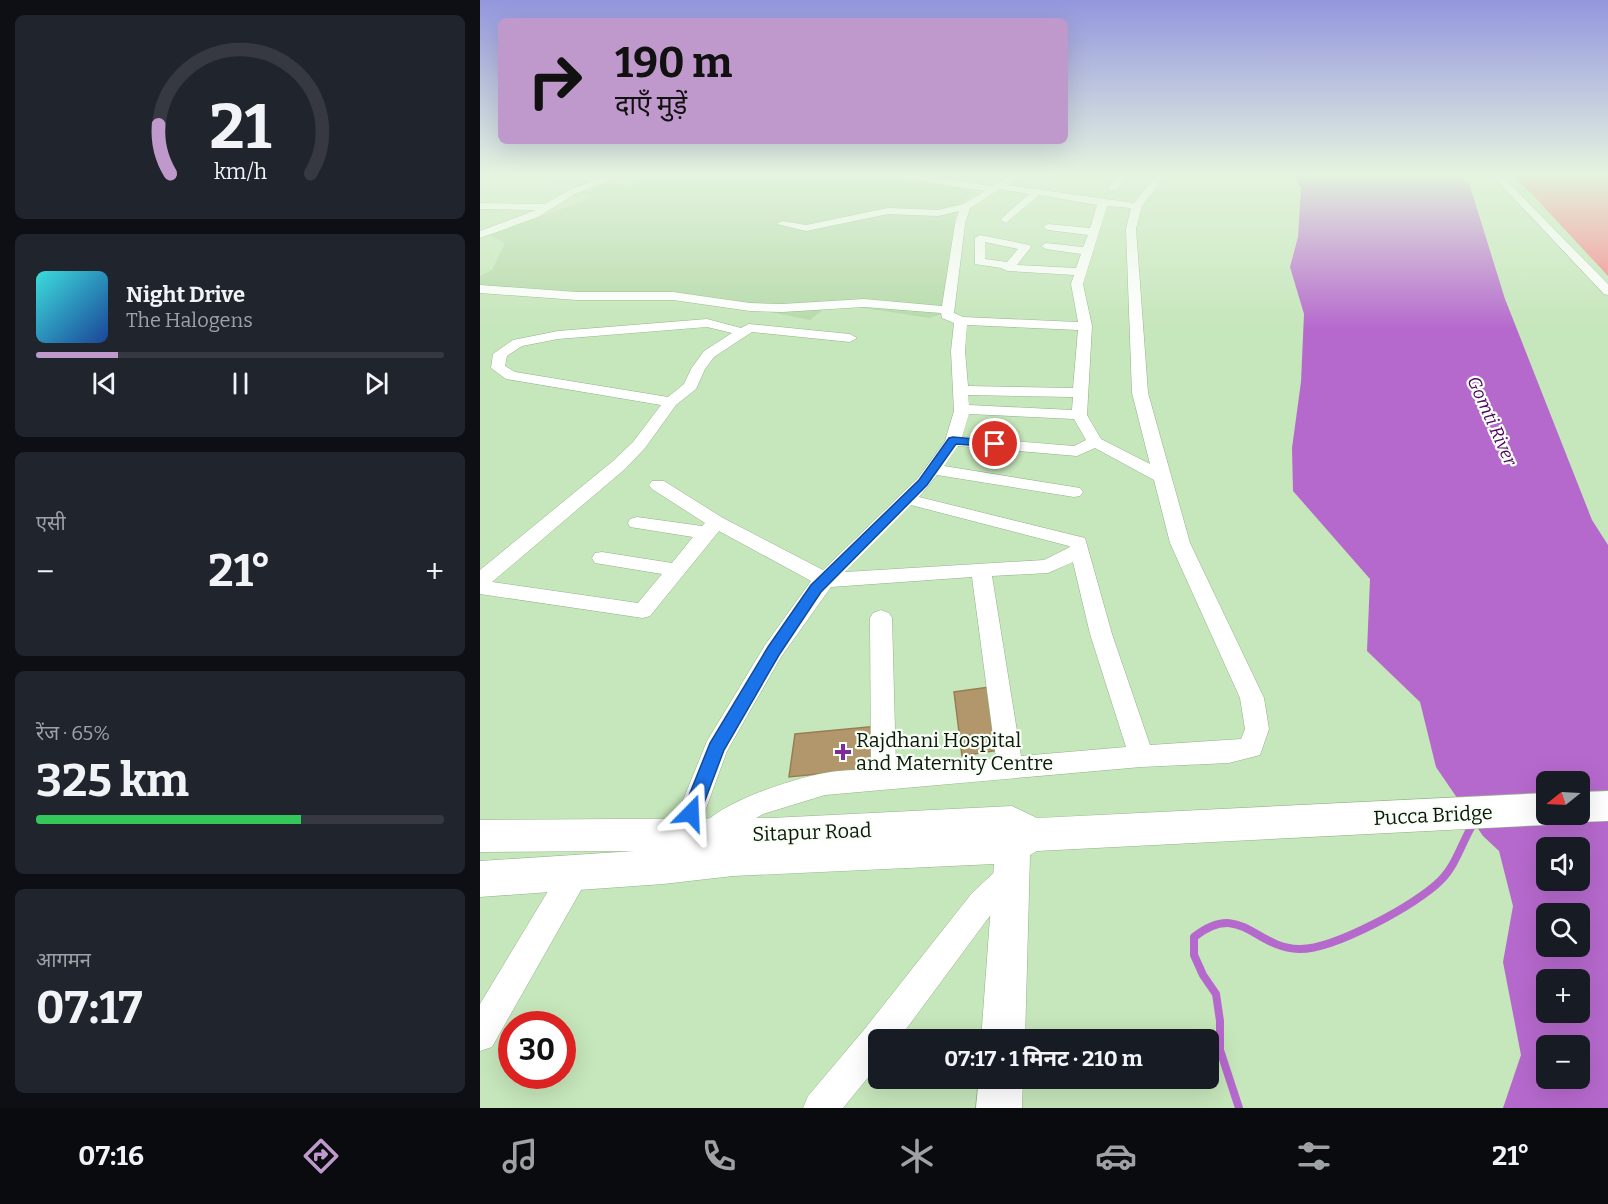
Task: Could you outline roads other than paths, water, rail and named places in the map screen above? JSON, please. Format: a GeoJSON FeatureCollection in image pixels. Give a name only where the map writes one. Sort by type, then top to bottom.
{"type":"FeatureCollection","features":[{"type":"Feature","properties":{"kind":"main road"},"geometry":{"type":"LineString","coordinates":[[1590,807],[1608,806]]}},
{"type":"Feature","properties":{"kind":"main road","name":"Pucca Bridge"},"geometry":{"type":"LineString","coordinates":[[1319,821],[1536,810]]}},
{"type":"Feature","properties":{"kind":"main road","name":"Sitapur Road"},"geometry":{"type":"LineString","coordinates":[[480,879],[663,867],[733,859],[1017,844],[1319,821]]}},
{"type":"Feature","properties":{"kind":"main road","name":"Sitapur Road"},"geometry":{"type":"LineString","coordinates":[[480,836],[771,834],[1017,844]]}},
{"type":"Feature","properties":{"kind":"main road"},"geometry":{"type":"LineString","coordinates":[[1004,1029],[1017,844]]}},
{"type":"Feature","properties":{"kind":"main road"},"geometry":{"type":"LineString","coordinates":[[999,1108],[1000,1089]]}},
{"type":"Feature","properties":{"kind":"street"},"geometry":{"type":"LineString","coordinates":[[480,235],[504,226]]}},
{"type":"Feature","properties":{"kind":"street"},"geometry":{"type":"LineString","coordinates":[[788,226],[806,228],[824,226]]}},
{"type":"Feature","properties":{"kind":"street"},"geometry":{"type":"LineString","coordinates":[[695,835],[716,748],[773,651],[816,589],[907,499],[953,441],[961,400],[954,315],[960,226]]}},
{"type":"Feature","properties":{"kind":"street"},"geometry":{"type":"LineString","coordinates":[[1095,226],[1077,284],[1085,326],[1079,415],[1095,442],[1162,477]]}},
{"type":"Feature","properties":{"kind":"street"},"geometry":{"type":"LineString","coordinates":[[695,835],[755,806],[825,784],[1141,756],[1230,752],[1251,748],[1257,729],[1252,698],[1180,543],[1140,393],[1132,226]]}},
{"type":"Feature","properties":{"kind":"street"},"geometry":{"type":"LineString","coordinates":[[1545,226],[1608,291]]}},
{"type":"Feature","properties":{"kind":"street"},"geometry":{"type":"LineString","coordinates":[[1048,227],[1093,232]]}},
{"type":"Feature","properties":{"kind":"street"},"geometry":{"type":"LineString","coordinates":[[1046,246],[1087,251]]}},
{"type":"Feature","properties":{"kind":"street"},"geometry":{"type":"LineString","coordinates":[[1008,268],[1081,272]]}},
{"type":"Feature","properties":{"kind":"street"},"geometry":{"type":"LineString","coordinates":[[480,289],[577,296],[673,296],[750,307],[782,308],[864,303],[954,315],[1085,326]]}},
{"type":"Feature","properties":{"kind":"street"},"geometry":{"type":"LineString","coordinates":[[671,402],[561,382],[510,376],[498,368],[500,354],[518,343],[558,335],[706,323],[742,332]]}},
{"type":"Feature","properties":{"kind":"street"},"geometry":{"type":"LineString","coordinates":[[480,580],[619,465],[639,445],[671,402],[691,386],[698,369],[709,354],[742,332],[749,328],[850,338]]}},
{"type":"Feature","properties":{"kind":"street"},"geometry":{"type":"LineString","coordinates":[[961,400],[1081,393]]}},
{"type":"Feature","properties":{"kind":"street"},"geometry":{"type":"LineString","coordinates":[[961,400],[1079,415]]}},
{"type":"Feature","properties":{"kind":"street"},"geometry":{"type":"LineString","coordinates":[[953,441],[1077,451],[1095,442]]}},
{"type":"Feature","properties":{"kind":"street"},"geometry":{"type":"LineString","coordinates":[[933,469],[1074,492]]}},
{"type":"Feature","properties":{"kind":"street"},"geometry":{"type":"LineString","coordinates":[[658,485],[712,527],[825,580],[1048,566],[1080,550]]}},
{"type":"Feature","properties":{"kind":"street"},"geometry":{"type":"LineString","coordinates":[[907,499],[1078,542],[1101,634],[1141,756]]}},
{"type":"Feature","properties":{"kind":"street"},"geometry":{"type":"LineString","coordinates":[[637,523],[712,527]]}},
{"type":"Feature","properties":{"kind":"street"},"geometry":{"type":"LineString","coordinates":[[480,587],[643,611],[712,527]]}},
{"type":"Feature","properties":{"kind":"street"},"geometry":{"type":"LineString","coordinates":[[602,558],[677,570]]}},
{"type":"Feature","properties":{"kind":"street"},"geometry":{"type":"LineString","coordinates":[[981,570],[1010,768]]}},
{"type":"Feature","properties":{"kind":"street"},"geometry":{"type":"LineString","coordinates":[[882,618],[884,779]]}},
{"type":"Feature","properties":{"kind":"street"},"geometry":{"type":"LineString","coordinates":[[820,1108],[875,1043],[982,903],[1017,844]]}},
{"type":"Feature","properties":{"kind":"street"},"geometry":{"type":"LineString","coordinates":[[480,1035],[575,873]]}},
{"type":"Feature","properties":{"kind":"water","name":"Gomti River"},"geometry":{"type":"Polygon","coordinates":[[[1299,226],[1482,226],[1505,299],[1592,520],[1608,545],[1608,1108],[1503,1108],[1521,1055],[1503,962],[1513,906],[1499,851],[1483,836],[1436,767],[1420,702],[1367,651],[1370,579],[1293,491],[1292,448],[1301,382],[1304,314],[1290,267],[1299,226]]]}},
{"type":"Feature","properties":{"kind":"waterway"},"geometry":{"type":"LineString","coordinates":[[1239,1108],[1220,1050],[1220,1021],[1216,994],[1203,975],[1194,955],[1194,937],[1210,927],[1224,923],[1236,924],[1270,942],[1283,947],[1299,949],[1314,947],[1353,934],[1395,913],[1441,880],[1455,860],[1473,824]]}},
{"type":"Feature","properties":{"kind":"place","name":"Rajdhani Hospital and Maternity Centre"},"geometry":{"type":"Point","coordinates":[843,752]}}]}
